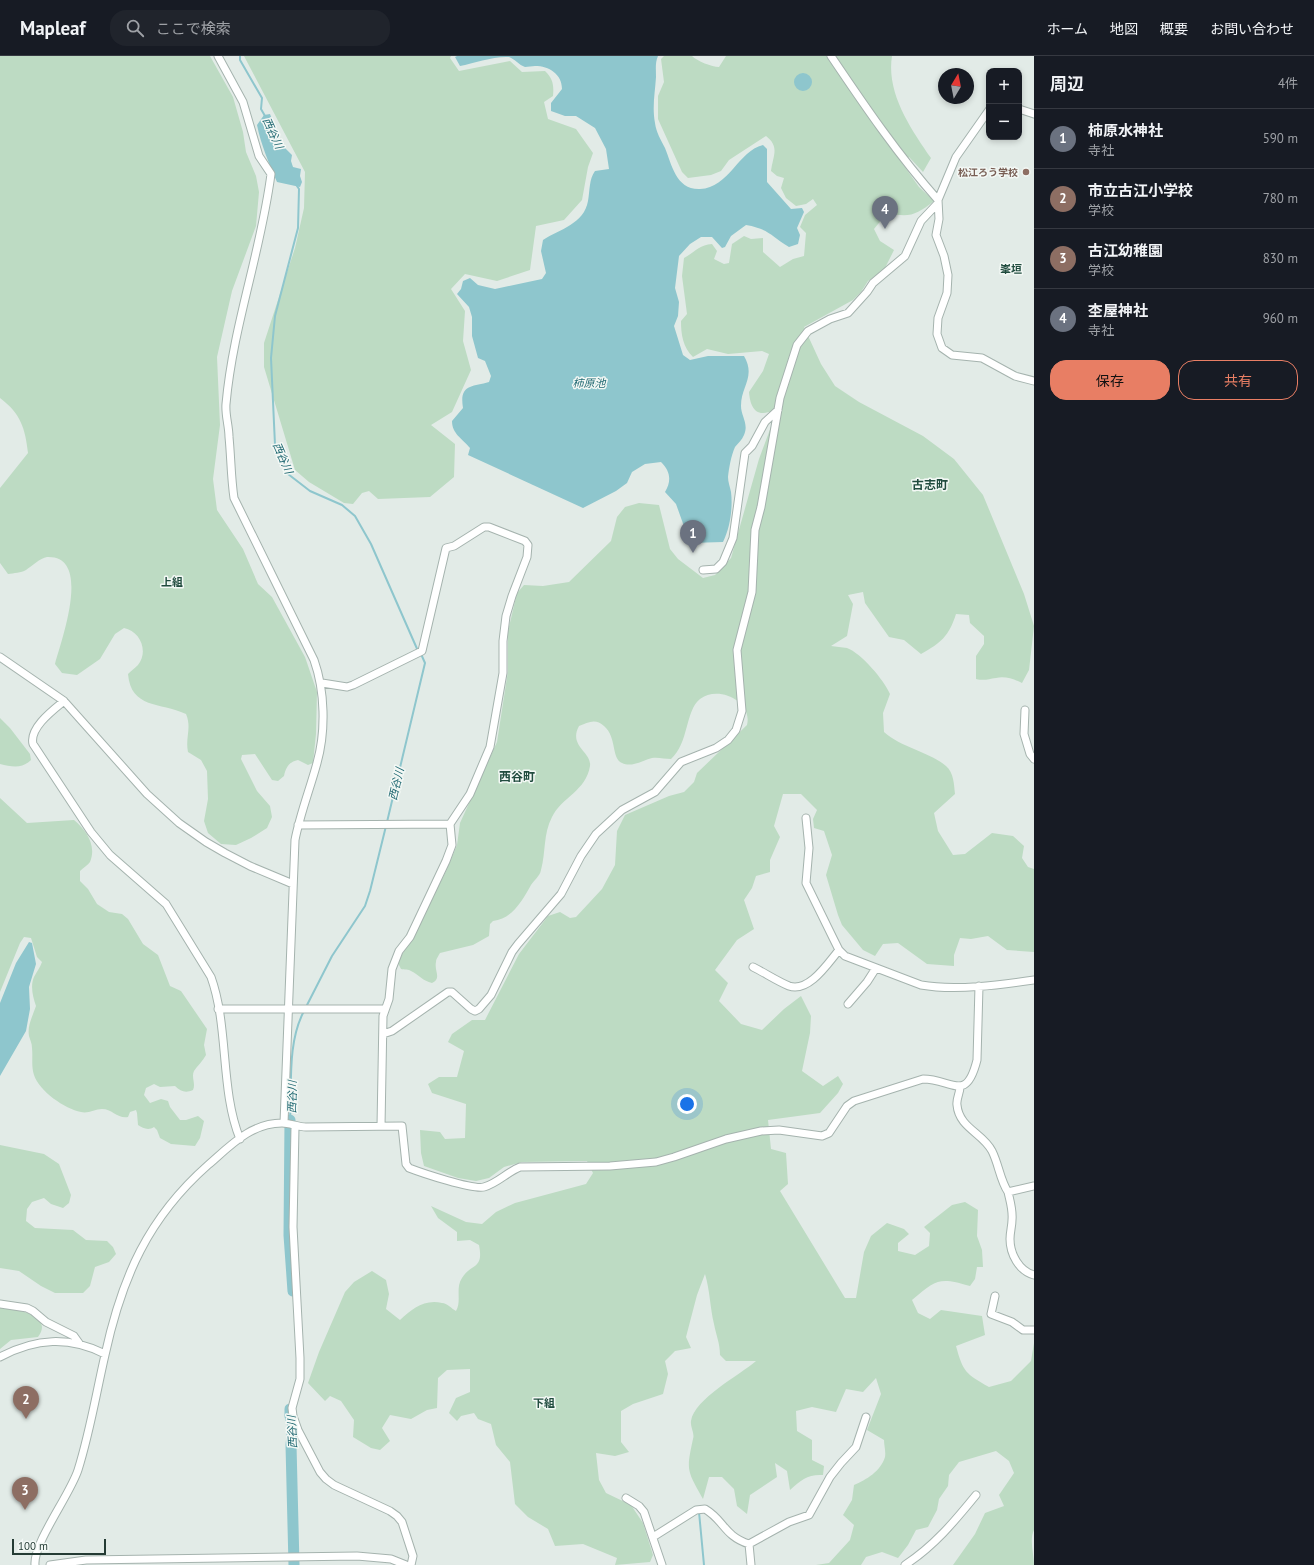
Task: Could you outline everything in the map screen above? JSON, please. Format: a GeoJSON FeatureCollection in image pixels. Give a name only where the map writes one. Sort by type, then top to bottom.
{"type":"FeatureCollection","features":[{"type":"Feature","properties":{"kind":"street"},"geometry":{"type":"LineString","coordinates":[[218,56],[243,102],[259,156],[271,174],[264,222],[239,321],[225,405],[234,498],[314,660],[322,683],[321,744],[295,840],[284,1123]]}},
{"type":"Feature","properties":{"kind":"street"},"geometry":{"type":"LineString","coordinates":[[830,56],[847,83],[938,202],[939,219],[936,235],[944,256],[948,275],[947,293],[937,326],[939,344],[946,352],[952,355],[982,358],[1015,376],[1034,381]]}},
{"type":"Feature","properties":{"kind":"street"},"geometry":{"type":"LineString","coordinates":[[1022,110],[1034,114]]}},
{"type":"Feature","properties":{"kind":"street"},"geometry":{"type":"LineString","coordinates":[[383,1034],[392,1031],[448,992],[452,992],[474,1011],[479,1009],[491,995],[512,952],[568,884],[582,856],[596,834],[622,810],[655,792],[681,762],[716,748],[728,740],[736,730],[742,711],[737,650],[752,592],[755,530],[761,507],[778,410],[796,345],[808,331],[830,319],[848,313],[873,283],[905,256],[921,221],[938,202],[956,157],[986,114]]}},
{"type":"Feature","properties":{"kind":"street"},"geometry":{"type":"LineString","coordinates":[[703,570],[716,569],[723,562],[734,538],[745,453],[756,440],[766,422],[778,410]]}},
{"type":"Feature","properties":{"kind":"street"},"geometry":{"type":"LineString","coordinates":[[322,683],[347,687],[420,653],[446,548],[454,546],[484,527],[489,527],[525,541],[528,545],[527,557],[506,616],[503,641],[503,673],[490,747],[470,794],[450,824],[452,844],[446,861],[413,930],[399,951],[392,969],[389,999],[384,1009],[381,1126]]}},
{"type":"Feature","properties":{"kind":"street"},"geometry":{"type":"LineString","coordinates":[[0,657],[64,701],[147,794],[179,823],[225,853],[250,866],[293,884]]}},
{"type":"Feature","properties":{"kind":"street"},"geometry":{"type":"LineString","coordinates":[[64,701],[38,727],[33,737],[34,744],[91,832],[110,855],[166,904],[210,977],[215,990],[229,1091],[240,1139]]}},
{"type":"Feature","properties":{"kind":"street"},"geometry":{"type":"LineString","coordinates":[[1025,710],[1024,734],[1030,754],[1034,759]]}},
{"type":"Feature","properties":{"kind":"street"},"geometry":{"type":"LineString","coordinates":[[806,818],[810,848],[806,882],[839,950],[845,956],[921,985],[931,987],[979,986],[1034,980]]}},
{"type":"Feature","properties":{"kind":"street"},"geometry":{"type":"LineString","coordinates":[[298,825],[450,824]]}},
{"type":"Feature","properties":{"kind":"street"},"geometry":{"type":"LineString","coordinates":[[753,967],[790,986],[802,986],[810,982],[839,950]]}},
{"type":"Feature","properties":{"kind":"street"},"geometry":{"type":"LineString","coordinates":[[848,1004],[867,982],[876,968]]}},
{"type":"Feature","properties":{"kind":"street"},"geometry":{"type":"LineString","coordinates":[[979,986],[977,1060],[974,1072],[969,1080],[960,1087],[956,1104],[960,1115],[971,1131],[991,1149],[1003,1185],[1008,1192],[1012,1209],[1010,1240],[1012,1250],[1020,1267],[1026,1272],[1034,1275]]}},
{"type":"Feature","properties":{"kind":"street"},"geometry":{"type":"LineString","coordinates":[[218,1009],[384,1009]]}},
{"type":"Feature","properties":{"kind":"street"},"geometry":{"type":"LineString","coordinates":[[35,1565],[36,1551],[70,1490],[78,1471],[92,1422],[105,1354],[123,1289],[142,1246],[162,1214],[181,1191],[240,1139],[261,1126],[284,1123],[295,1126],[402,1126],[406,1164],[409,1168],[462,1185],[483,1187],[511,1170],[520,1167],[544,1168],[567,1165],[610,1166],[656,1162],[726,1139],[761,1131],[779,1130],[822,1136],[829,1133],[847,1106],[854,1101],[923,1079],[960,1087]]}},
{"type":"Feature","properties":{"kind":"street"},"geometry":{"type":"LineString","coordinates":[[295,1126],[293,1227],[300,1379],[292,1408],[294,1416],[308,1449],[326,1480],[390,1511],[402,1522],[413,1556],[411,1565]]}},
{"type":"Feature","properties":{"kind":"street"},"geometry":{"type":"LineString","coordinates":[[1008,1192],[1034,1186]]}},
{"type":"Feature","properties":{"kind":"street"},"geometry":{"type":"LineString","coordinates":[[995,1296],[991,1314],[1012,1322],[1022,1330],[1034,1330]]}},
{"type":"Feature","properties":{"kind":"street"},"geometry":{"type":"LineString","coordinates":[[0,1304],[27,1308],[46,1322],[74,1336],[79,1343]]}},
{"type":"Feature","properties":{"kind":"street"},"geometry":{"type":"LineString","coordinates":[[0,1357],[39,1342],[56,1341],[87,1345],[105,1354]]}},
{"type":"Feature","properties":{"kind":"street"},"geometry":{"type":"LineString","coordinates":[[749,1544],[783,1525],[809,1515],[830,1477],[856,1448],[866,1417]]}},
{"type":"Feature","properties":{"kind":"street"},"geometry":{"type":"LineString","coordinates":[[905,1565],[930,1547],[976,1495]]}},
{"type":"Feature","properties":{"kind":"street"},"geometry":{"type":"LineString","coordinates":[[626,1498],[639,1506],[644,1512],[662,1565]]}},
{"type":"Feature","properties":{"kind":"street"},"geometry":{"type":"LineString","coordinates":[[653,1537],[700,1508],[705,1509],[716,1516],[721,1525],[734,1538],[749,1544]]}},
{"type":"Feature","properties":{"kind":"street"},"geometry":{"type":"LineString","coordinates":[[749,1544],[751,1565]]}},
{"type":"Feature","properties":{"kind":"street"},"geometry":{"type":"LineString","coordinates":[[50,1565],[86,1560],[375,1556],[391,1559],[406,1565]]}},
{"type":"Feature","properties":{"kind":"green space"},"geometry":{"type":"Polygon","coordinates":[[[0,56],[210,56],[233,97],[243,132],[246,152],[256,176],[259,192],[256,226],[232,291],[217,357],[220,425],[213,479],[217,510],[243,549],[258,584],[272,597],[305,657],[317,692],[316,734],[313,763],[308,765],[298,760],[292,762],[287,768],[284,776],[278,781],[272,780],[255,754],[242,755],[241,759],[257,791],[270,806],[272,817],[267,828],[236,845],[221,844],[208,833],[204,821],[208,799],[207,771],[201,760],[188,752],[188,719],[186,714],[148,703],[135,693],[130,685],[128,674],[138,665],[143,654],[143,648],[138,637],[130,630],[124,628],[115,634],[100,659],[77,675],[62,673],[55,664],[63,637],[70,601],[71,584],[68,570],[61,560],[47,557],[39,560],[24,571],[8,574],[0,563],[0,488],[28,453],[21,422],[13,410],[0,398],[0,56]]]}},
{"type":"Feature","properties":{"kind":"green space"},"geometry":{"type":"Polygon","coordinates":[[[244,56],[451,56],[450,58],[459,71],[510,61],[522,72],[545,71],[548,74],[552,82],[553,96],[544,102],[548,119],[576,129],[593,153],[588,167],[582,200],[564,220],[536,226],[530,270],[497,281],[465,274],[451,289],[465,311],[463,341],[471,370],[452,412],[431,425],[455,444],[454,477],[430,497],[378,499],[369,491],[362,493],[353,504],[344,503],[309,482],[295,470],[264,367],[264,343],[295,248],[304,208],[305,172],[244,56]]]}},
{"type":"Feature","properties":{"kind":"green space"},"geometry":{"type":"Polygon","coordinates":[[[664,56],[692,56],[697,60],[719,67],[726,56],[892,56],[891,70],[896,97],[908,123],[931,158],[923,172],[909,157],[902,163],[919,187],[934,201],[912,214],[902,215],[887,213],[874,229],[880,241],[894,250],[884,270],[868,281],[861,292],[853,300],[804,327],[821,364],[835,386],[859,402],[923,436],[954,459],[983,495],[1024,594],[1034,626],[1029,670],[1022,683],[1013,679],[999,677],[984,680],[976,679],[976,656],[984,644],[984,636],[970,623],[969,615],[956,614],[950,628],[943,638],[921,654],[904,640],[889,637],[865,603],[863,592],[848,595],[853,604],[847,636],[831,646],[847,648],[859,655],[872,668],[887,688],[890,694],[883,713],[884,732],[899,742],[939,761],[951,772],[955,794],[934,813],[938,831],[953,855],[965,854],[992,833],[1013,836],[1024,846],[1022,858],[1028,867],[1034,869],[1034,952],[1007,950],[988,936],[971,939],[960,938],[954,955],[954,966],[927,964],[898,943],[883,944],[875,956],[863,950],[842,925],[838,915],[826,875],[832,855],[824,831],[814,828],[813,819],[817,810],[801,794],[783,794],[774,826],[780,837],[770,860],[770,872],[756,876],[752,888],[744,900],[754,929],[737,940],[715,970],[728,983],[719,1001],[741,1024],[762,1030],[784,1009],[801,996],[811,1016],[810,1033],[802,1071],[823,1086],[838,1076],[843,1084],[838,1093],[820,1113],[768,1120],[771,1149],[786,1153],[788,1184],[780,1191],[845,1298],[856,1298],[864,1252],[871,1236],[887,1223],[904,1229],[909,1234],[898,1243],[898,1251],[915,1255],[929,1246],[930,1233],[924,1227],[952,1205],[965,1202],[978,1210],[977,1236],[982,1250],[983,1267],[977,1267],[975,1279],[970,1286],[952,1281],[939,1282],[927,1288],[912,1300],[918,1313],[930,1319],[941,1310],[982,1316],[985,1335],[956,1346],[963,1367],[966,1371],[975,1379],[989,1387],[1011,1381],[1031,1361],[1034,1343],[1034,1530],[1032,1543],[1034,1565],[953,1565],[975,1534],[985,1513],[1004,1506],[999,1495],[1014,1473],[1009,1461],[996,1451],[959,1462],[949,1475],[948,1486],[939,1499],[937,1510],[928,1527],[916,1530],[908,1545],[898,1558],[882,1552],[866,1557],[861,1565],[816,1565],[829,1563],[850,1540],[854,1525],[843,1515],[852,1500],[854,1485],[868,1478],[877,1471],[885,1457],[884,1440],[867,1430],[881,1394],[876,1378],[863,1392],[846,1389],[836,1412],[812,1407],[796,1411],[797,1431],[812,1440],[812,1460],[824,1466],[823,1475],[805,1478],[790,1490],[787,1471],[775,1463],[777,1477],[750,1495],[747,1514],[737,1506],[734,1489],[722,1477],[709,1477],[703,1499],[689,1470],[689,1458],[693,1437],[691,1421],[694,1413],[700,1404],[709,1396],[756,1361],[726,1361],[720,1355],[705,1274],[697,1295],[686,1337],[691,1348],[675,1351],[665,1361],[668,1374],[663,1394],[633,1404],[621,1411],[621,1442],[629,1452],[615,1456],[596,1453],[599,1480],[606,1493],[631,1505],[643,1523],[653,1555],[650,1562],[615,1565],[617,1558],[583,1544],[555,1546],[548,1529],[528,1517],[515,1504],[510,1462],[496,1445],[491,1424],[478,1419],[474,1413],[461,1416],[457,1421],[449,1413],[456,1398],[470,1392],[470,1369],[447,1370],[438,1378],[437,1408],[427,1410],[411,1419],[390,1415],[382,1428],[390,1441],[380,1450],[371,1448],[353,1437],[354,1420],[341,1401],[330,1396],[325,1401],[308,1383],[319,1352],[345,1292],[354,1282],[372,1271],[386,1280],[389,1294],[386,1309],[400,1320],[419,1306],[430,1302],[444,1303],[456,1311],[458,1307],[460,1282],[466,1273],[476,1265],[480,1259],[479,1245],[470,1240],[457,1241],[457,1232],[438,1218],[431,1206],[466,1222],[482,1224],[496,1212],[515,1203],[586,1184],[593,1173],[587,1161],[522,1162],[504,1167],[489,1178],[476,1181],[458,1178],[424,1166],[421,1153],[420,1130],[440,1132],[445,1139],[465,1138],[466,1104],[432,1093],[428,1084],[439,1077],[457,1077],[464,1051],[448,1042],[452,1034],[472,1020],[485,1020],[519,954],[548,916],[560,912],[570,918],[576,917],[602,889],[615,865],[617,831],[625,815],[669,796],[684,792],[694,782],[697,773],[747,725],[745,709],[740,703],[724,695],[707,695],[695,704],[681,745],[671,759],[652,758],[630,765],[622,763],[616,757],[611,736],[604,726],[595,721],[579,726],[576,733],[576,739],[590,761],[588,775],[579,788],[556,810],[552,817],[547,830],[543,863],[540,872],[520,903],[506,917],[493,921],[490,924],[489,936],[473,945],[440,953],[436,961],[437,979],[432,983],[426,981],[410,970],[401,969],[398,963],[400,958],[416,931],[447,869],[457,845],[460,823],[497,742],[508,671],[508,631],[517,593],[524,585],[543,586],[569,582],[611,541],[617,517],[625,507],[639,503],[659,505],[670,549],[678,559],[703,578],[715,575],[731,558],[759,459],[775,416],[769,412],[760,413],[756,411],[750,401],[749,392],[763,371],[769,354],[762,351],[728,354],[707,349],[693,357],[687,349],[683,340],[681,326],[681,321],[687,314],[682,276],[684,258],[700,247],[712,244],[717,251],[714,259],[724,264],[729,263],[732,244],[744,236],[751,239],[763,238],[763,252],[780,267],[793,259],[804,256],[806,233],[800,227],[805,215],[817,205],[813,199],[806,204],[796,206],[786,198],[781,188],[784,178],[777,176],[771,171],[774,148],[773,144],[766,136],[729,160],[721,171],[711,175],[688,178],[682,172],[658,119],[658,96],[664,82],[661,59],[664,56]]]}},
{"type":"Feature","properties":{"kind":"green space"},"geometry":{"type":"Polygon","coordinates":[[[0,718],[10,728],[30,754],[31,760],[28,763],[20,766],[0,764],[0,718]]]}},
{"type":"Feature","properties":{"kind":"green space"},"geometry":{"type":"Polygon","coordinates":[[[0,798],[27,823],[74,820],[83,828],[91,844],[92,856],[90,862],[80,871],[80,881],[88,889],[97,904],[109,912],[122,914],[128,919],[143,944],[158,955],[170,986],[181,991],[207,1029],[204,1045],[206,1055],[194,1071],[193,1090],[184,1091],[179,1090],[175,1086],[160,1087],[154,1084],[146,1088],[144,1095],[150,1103],[161,1099],[168,1101],[170,1107],[180,1120],[186,1120],[198,1116],[204,1121],[200,1138],[195,1146],[171,1144],[160,1138],[154,1127],[148,1129],[138,1125],[136,1110],[130,1112],[128,1117],[121,1117],[106,1109],[99,1109],[89,1112],[75,1110],[53,1098],[37,1081],[33,1072],[32,1046],[29,1036],[29,1028],[36,1006],[32,992],[32,984],[42,962],[37,957],[31,938],[24,937],[20,943],[0,992],[0,798]]]}},
{"type":"Feature","properties":{"kind":"green space"},"geometry":{"type":"Polygon","coordinates":[[[0,1145],[44,1154],[59,1164],[71,1195],[69,1203],[63,1208],[51,1204],[44,1198],[32,1202],[27,1209],[26,1221],[35,1228],[73,1230],[86,1240],[107,1241],[113,1247],[116,1254],[109,1262],[95,1267],[90,1286],[83,1293],[55,1293],[41,1286],[19,1271],[0,1268],[0,1145]]]}},
{"type":"Feature","properties":{"kind":"green space"},"geometry":{"type":"Polygon","coordinates":[[[0,1307],[22,1311],[37,1318],[41,1323],[42,1329],[38,1337],[11,1340],[0,1349],[0,1307]]]}},
{"type":"Feature","properties":{"kind":"water","name":"柿原池"},"geometry":{"type":"Polygon","coordinates":[[[658,56],[656,64],[654,117],[658,133],[673,169],[680,181],[692,188],[700,189],[710,187],[719,183],[747,154],[763,145],[767,149],[767,182],[791,209],[802,208],[804,212],[797,228],[800,235],[798,244],[789,247],[769,233],[746,225],[731,236],[725,247],[722,248],[712,237],[701,237],[690,244],[679,256],[675,288],[679,302],[678,316],[674,326],[683,355],[690,360],[708,356],[744,356],[749,370],[741,406],[746,427],[744,435],[735,447],[730,462],[728,477],[732,498],[731,511],[729,524],[723,542],[690,543],[676,504],[665,492],[669,484],[669,476],[661,462],[645,464],[632,472],[627,483],[616,491],[583,508],[468,455],[470,448],[456,433],[452,425],[452,421],[463,408],[462,400],[465,391],[472,386],[489,382],[491,376],[485,361],[478,358],[472,336],[472,317],[469,307],[457,294],[461,289],[463,281],[470,278],[478,285],[495,289],[542,279],[546,273],[541,251],[543,240],[570,225],[582,215],[586,209],[593,174],[595,171],[609,169],[606,149],[595,128],[576,116],[565,116],[551,111],[551,103],[562,89],[560,79],[550,69],[540,66],[525,67],[509,57],[491,59],[460,66],[455,57],[658,56]]]}},
{"type":"Feature","properties":{"kind":"water"},"geometry":{"type":"Polygon","coordinates":[[[803,73],[809,76],[812,82],[809,88],[803,91],[797,88],[794,82],[797,76],[803,73]]]}},
{"type":"Feature","properties":{"kind":"water"},"geometry":{"type":"Polygon","coordinates":[[[270,114],[281,144],[292,155],[291,161],[293,167],[301,169],[300,176],[302,182],[300,187],[277,182],[271,168],[257,125],[264,115],[270,114]]]}},
{"type":"Feature","properties":{"kind":"water"},"geometry":{"type":"Polygon","coordinates":[[[29,942],[32,943],[36,964],[29,987],[30,1009],[26,1031],[0,1076],[0,1003],[16,963],[29,942]]]}},
{"type":"Feature","properties":{"kind":"waterway","name":"西谷川"},"geometry":{"type":"LineString","coordinates":[[240,56],[240,60],[262,98],[261,109],[265,116]]}},
{"type":"Feature","properties":{"kind":"waterway","name":"西谷川"},"geometry":{"type":"LineString","coordinates":[[297,186],[299,189],[298,228],[275,316],[271,358],[275,445],[288,474],[310,491],[342,505],[355,516],[371,544],[418,651]]}},
{"type":"Feature","properties":{"kind":"waterway","name":"西谷川"},"geometry":{"type":"LineString","coordinates":[[387,822],[425,663],[421,654]]}},
{"type":"Feature","properties":{"kind":"waterway","name":"西谷川"},"geometry":{"type":"LineString","coordinates":[[306,1007],[332,956],[365,906],[386,826]]}},
{"type":"Feature","properties":{"kind":"waterway","name":"西谷川"},"geometry":{"type":"LineString","coordinates":[[290,1120],[291,1064],[295,1037],[304,1011]]}},
{"type":"Feature","properties":{"kind":"waterway","name":"西谷川"},"geometry":{"type":"LineString","coordinates":[[290,1120],[289,1235],[293,1291]]}},
{"type":"Feature","properties":{"kind":"waterway","name":"西谷川"},"geometry":{"type":"LineString","coordinates":[[290,1409],[290,1416],[293,1426],[291,1445],[294,1565]]}},
{"type":"Feature","properties":{"kind":"waterway"},"geometry":{"type":"LineString","coordinates":[[699,1512],[704,1565]]}},
{"type":"Feature","properties":{"kind":"place","name":"松江ろう学校"},"geometry":{"type":"Point","coordinates":[1026,172]}},
{"type":"Feature","properties":{"kind":"place","name":"杢屋神社"},"geometry":{"type":"Point","coordinates":[885,229]}},
{"type":"Feature","properties":{"kind":"place","name":"柿原水神社"},"geometry":{"type":"Point","coordinates":[693,553]}},
{"type":"Feature","properties":{"kind":"place","name":"市立古江小学校"},"geometry":{"type":"Point","coordinates":[26,1419]}},
{"type":"Feature","properties":{"kind":"place","name":"古江幼稚園"},"geometry":{"type":"Point","coordinates":[25,1510]}},
{"type":"Feature","properties":{"kind":"district","name":"峯垣"},"geometry":{"type":"Point","coordinates":[1011,269]}},
{"type":"Feature","properties":{"kind":"district","name":"古志町"},"geometry":{"type":"Point","coordinates":[930,484]}},
{"type":"Feature","properties":{"kind":"district","name":"上組"},"geometry":{"type":"Point","coordinates":[172,582]}},
{"type":"Feature","properties":{"kind":"district","name":"西谷町"},"geometry":{"type":"Point","coordinates":[517,776]}},
{"type":"Feature","properties":{"kind":"district","name":"下組"},"geometry":{"type":"Point","coordinates":[544,1403]}}]}
